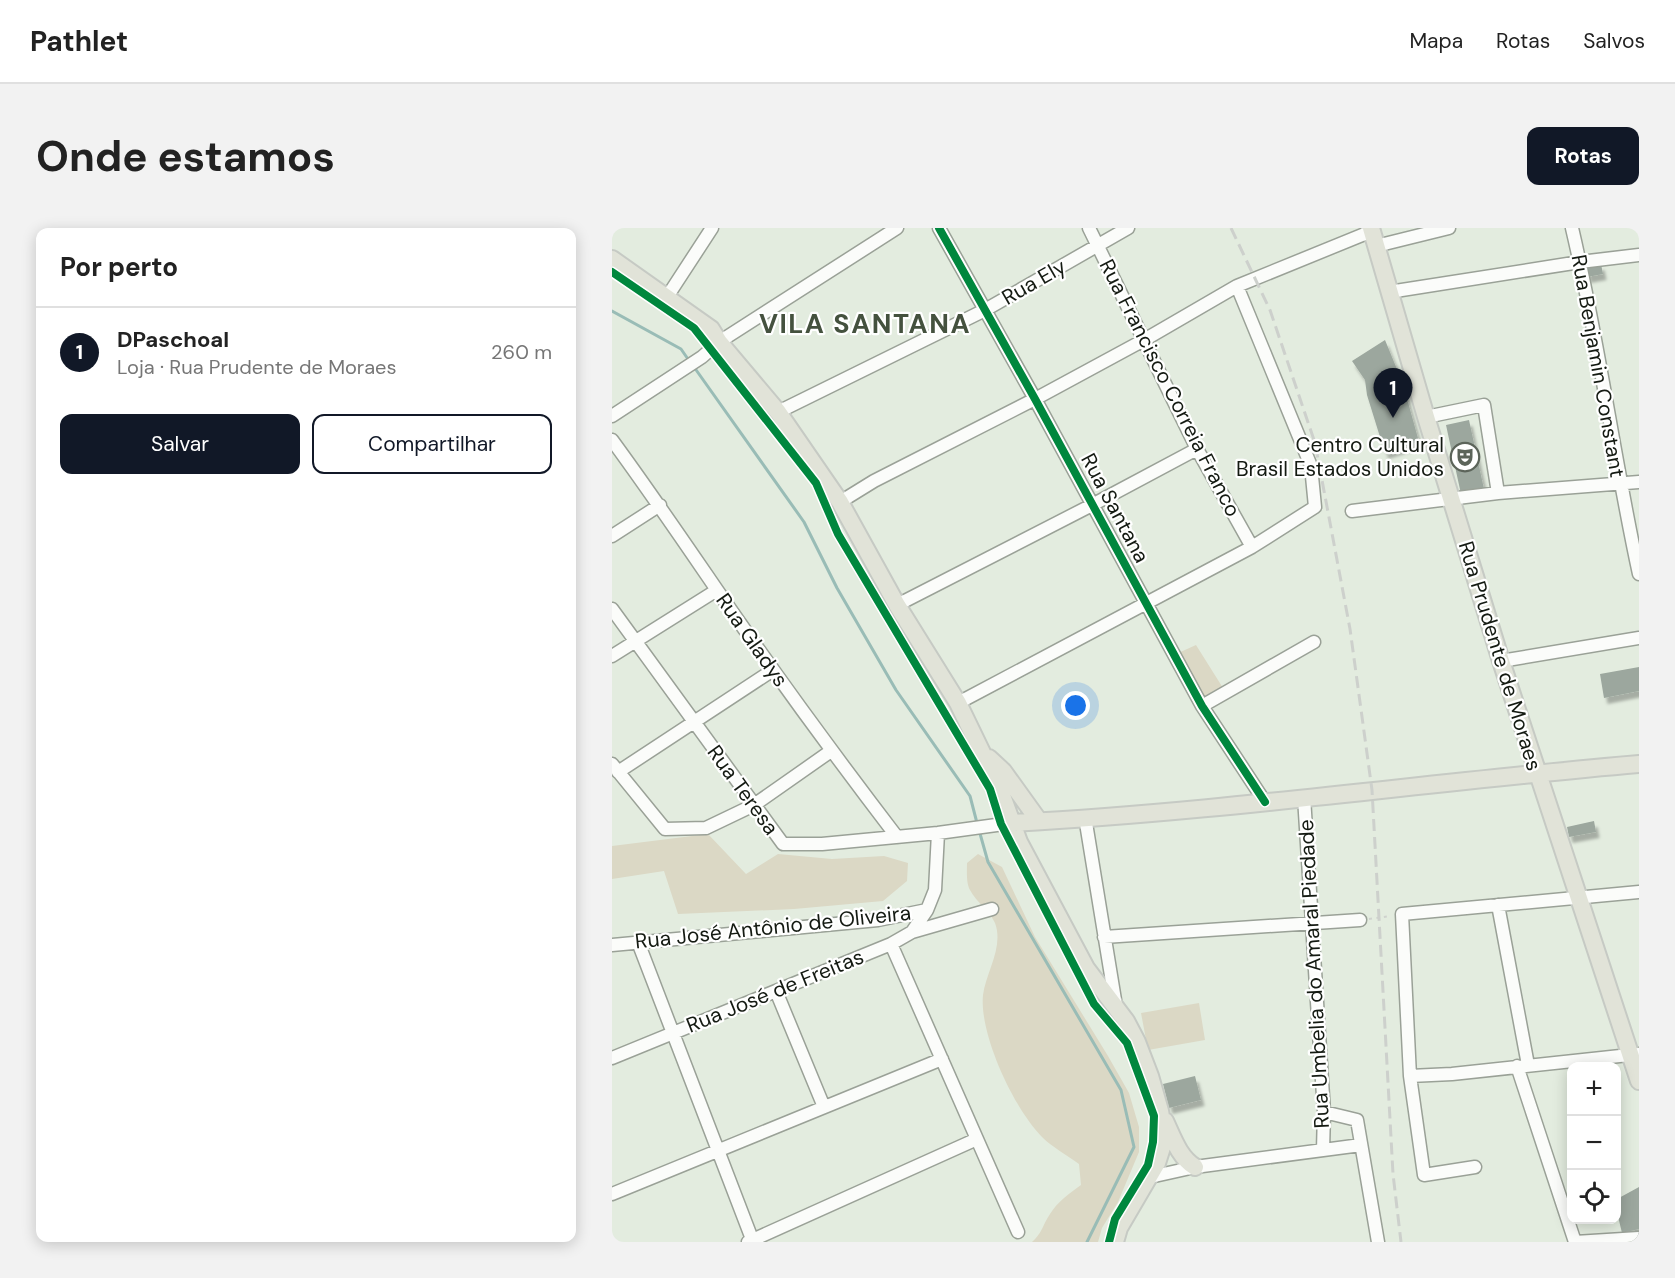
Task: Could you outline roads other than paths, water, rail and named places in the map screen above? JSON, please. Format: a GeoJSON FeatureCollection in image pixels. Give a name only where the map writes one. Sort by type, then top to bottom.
{"type":"FeatureCollection","features":[{"type":"Feature","properties":{"kind":"main road","name":"Rua Prudente de Moraes"},"geometry":{"type":"LineString","coordinates":[[1373,235],[1501,661],[1578,898],[1635,1054],[1639,1082]]}},
{"type":"Feature","properties":{"kind":"main road"},"geometry":{"type":"LineString","coordinates":[[612,259],[711,329],[719,342],[778,412],[840,502],[897,605],[958,703],[1004,801],[1018,842],[1086,968],[1126,1021],[1137,1042],[1161,1112],[1180,1153],[1188,1163],[1195,1167]]}},
{"type":"Feature","properties":{"kind":"main road"},"geometry":{"type":"LineString","coordinates":[[982,751],[1003,771],[1039,820]]}},
{"type":"Feature","properties":{"kind":"main road"},"geometry":{"type":"LineString","coordinates":[[1011,823],[1265,802],[1639,764]]}},
{"type":"Feature","properties":{"kind":"main road"},"geometry":{"type":"LineString","coordinates":[[1115,1242],[1119,1228],[1157,1163],[1163,1144],[1161,1112]]}},
{"type":"Feature","properties":{"kind":"street"},"geometry":{"type":"LineString","coordinates":[[667,297],[712,228]]}},
{"type":"Feature","properties":{"kind":"street"},"geometry":{"type":"LineString","coordinates":[[612,416],[702,357],[719,342],[897,228]]}},
{"type":"Feature","properties":{"kind":"street","name":"Rua Santana"},"geometry":{"type":"LineString","coordinates":[[939,228],[1202,706],[1265,802]]}},
{"type":"Feature","properties":{"kind":"street","name":"Rua Francisco Correia Franco"},"geometry":{"type":"LineString","coordinates":[[1089,228],[1197,449],[1252,547]]}},
{"type":"Feature","properties":{"kind":"street","name":"Rua Ely"},"geometry":{"type":"LineString","coordinates":[[778,412],[985,310],[1128,228]]}},
{"type":"Feature","properties":{"kind":"street"},"geometry":{"type":"LineString","coordinates":[[840,502],[874,481],[1035,399],[1144,340],[1237,286],[1373,235],[1449,228]]}},
{"type":"Feature","properties":{"kind":"street","name":"Rua Benjamin Constant"},"geometry":{"type":"LineString","coordinates":[[1572,228],[1639,574]]}},
{"type":"Feature","properties":{"kind":"street"},"geometry":{"type":"LineString","coordinates":[[1389,292],[1639,255]]}},
{"type":"Feature","properties":{"kind":"street"},"geometry":{"type":"LineString","coordinates":[[958,703],[1252,547],[1315,507],[1311,466],[1237,286]]}},
{"type":"Feature","properties":{"kind":"street"},"geometry":{"type":"LineString","coordinates":[[1426,417],[1484,405],[1498,493]]}},
{"type":"Feature","properties":{"kind":"street","name":"Rua Gladys"},"geometry":{"type":"LineString","coordinates":[[612,440],[660,505],[831,751],[897,837]]}},
{"type":"Feature","properties":{"kind":"street"},"geometry":{"type":"LineString","coordinates":[[897,605],[1197,449]]}},
{"type":"Feature","properties":{"kind":"street"},"geometry":{"type":"LineString","coordinates":[[1352,511],[1451,497],[1639,482]]}},
{"type":"Feature","properties":{"kind":"street"},"geometry":{"type":"LineString","coordinates":[[612,536],[660,505]]}},
{"type":"Feature","properties":{"kind":"street"},"geometry":{"type":"LineString","coordinates":[[612,656],[717,590]]}},
{"type":"Feature","properties":{"kind":"street","name":"Rua Teresa"},"geometry":{"type":"LineString","coordinates":[[612,609],[783,844],[822,844],[938,833],[1011,823]]}},
{"type":"Feature","properties":{"kind":"street"},"geometry":{"type":"LineString","coordinates":[[1501,661],[1639,638]]}},
{"type":"Feature","properties":{"kind":"street"},"geometry":{"type":"LineString","coordinates":[[1202,706],[1314,642]]}},
{"type":"Feature","properties":{"kind":"street"},"geometry":{"type":"LineString","coordinates":[[773,670],[694,723],[615,768],[665,829],[706,828],[754,805],[831,751]]}},
{"type":"Feature","properties":{"kind":"street","name":"Rua Umbelia do Amaral Piedade"},"geometry":{"type":"LineString","coordinates":[[1304,797],[1324,1112],[1323,1150]]}},
{"type":"Feature","properties":{"kind":"street"},"geometry":{"type":"LineString","coordinates":[[1085,818],[1116,1007]]}},
{"type":"Feature","properties":{"kind":"street","name":"Rua José Antônio de Oliveira"},"geometry":{"type":"LineString","coordinates":[[612,945],[878,920],[927,910],[935,890],[938,833]]}},
{"type":"Feature","properties":{"kind":"street"},"geometry":{"type":"LineString","coordinates":[[1475,1167],[1424,1175],[1410,1076],[1402,914],[1639,892]]}},
{"type":"Feature","properties":{"kind":"street"},"geometry":{"type":"LineString","coordinates":[[1498,905],[1522,1066],[1575,1242],[1639,1238]]}},
{"type":"Feature","properties":{"kind":"street"},"geometry":{"type":"LineString","coordinates":[[912,932],[992,909]]}},
{"type":"Feature","properties":{"kind":"street","name":"Rua José de Freitas"},"geometry":{"type":"LineString","coordinates":[[612,1058],[891,944],[912,932],[927,910]]}},
{"type":"Feature","properties":{"kind":"street"},"geometry":{"type":"LineString","coordinates":[[1104,937],[1360,920]]}},
{"type":"Feature","properties":{"kind":"street"},"geometry":{"type":"LineString","coordinates":[[638,942],[750,1241],[977,1139]]}},
{"type":"Feature","properties":{"kind":"street"},"geometry":{"type":"LineString","coordinates":[[891,944],[1018,1232]]}},
{"type":"Feature","properties":{"kind":"street"},"geometry":{"type":"LineString","coordinates":[[776,991],[824,1107]]}},
{"type":"Feature","properties":{"kind":"street"},"geometry":{"type":"LineString","coordinates":[[1410,1076],[1635,1054]]}},
{"type":"Feature","properties":{"kind":"street"},"geometry":{"type":"LineString","coordinates":[[612,1194],[942,1059]]}},
{"type":"Feature","properties":{"kind":"street"},"geometry":{"type":"LineString","coordinates":[[1324,1112],[1357,1120],[1378,1242]]}},
{"type":"Feature","properties":{"kind":"street"},"geometry":{"type":"LineString","coordinates":[[1149,1177],[1195,1167],[1361,1145]]}},
{"type":"Feature","properties":{"kind":"waterway"},"geometry":{"type":"LineString","coordinates":[[612,311],[681,349],[690,362]]}},
{"type":"Feature","properties":{"kind":"waterway"},"geometry":{"type":"LineString","coordinates":[[694,367],[804,522],[837,588],[896,690],[970,796],[977,823]]}},
{"type":"Feature","properties":{"kind":"waterway"},"geometry":{"type":"LineString","coordinates":[[979,830],[988,862],[1121,1090],[1134,1147],[1087,1242]]}},
{"type":"Feature","properties":{"kind":"railway"},"geometry":{"type":"LineString","coordinates":[[1231,228],[1270,310],[1315,443],[1350,629],[1372,790],[1393,1174],[1401,1242]]}},
{"type":"Feature","properties":{"kind":"place","name":"DPaschoal"},"geometry":{"type":"Point","coordinates":[1393,418]}},
{"type":"Feature","properties":{"kind":"place","name":"Centro Cultural Brasil Estados Unidos"},"geometry":{"type":"Point","coordinates":[1465,457]}},
{"type":"Feature","properties":{"kind":"district","name":"VILA SANTANA"},"geometry":{"type":"Point","coordinates":[865,324]}}]}
